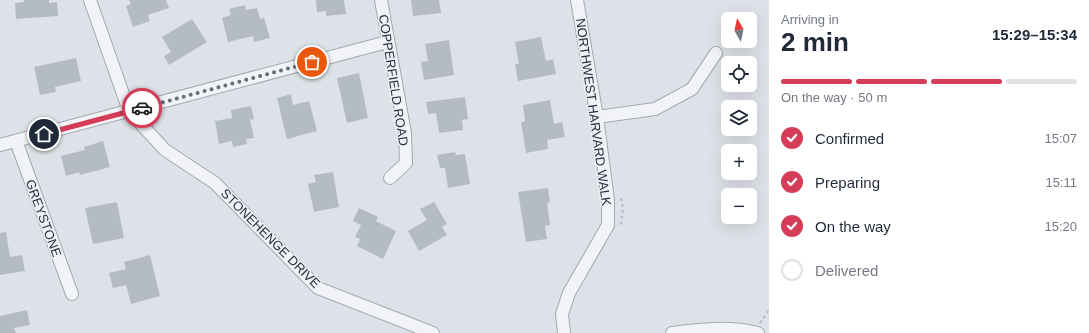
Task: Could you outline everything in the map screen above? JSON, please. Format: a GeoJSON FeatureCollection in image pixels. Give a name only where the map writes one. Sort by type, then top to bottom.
{"type":"FeatureCollection","features":[{"type":"Feature","properties":{"kind":"street","name":"STONEHENGE DRIVE"},"geometry":{"type":"LineString","coordinates":[[90,0],[129,111],[165,150],[216,183],[318,288],[433,333]]}},
{"type":"Feature","properties":{"kind":"street","name":"COPPERFIELD ROAD"},"geometry":{"type":"LineString","coordinates":[[381,0],[405,133],[406,163],[390,178]]}},
{"type":"Feature","properties":{"kind":"street","name":"NORTHWEST HARVARD WALK"},"geometry":{"type":"LineString","coordinates":[[564,333],[562,314],[569,293],[608,225],[608,200],[597,117],[577,0]]}},
{"type":"Feature","properties":{"kind":"street"},"geometry":{"type":"LineString","coordinates":[[0,145],[388,42]]}},
{"type":"Feature","properties":{"kind":"street"},"geometry":{"type":"LineString","coordinates":[[597,117],[655,109],[692,89],[716,53]]}},
{"type":"Feature","properties":{"kind":"street","name":"GREYSTONE"},"geometry":{"type":"LineString","coordinates":[[16,141],[72,294]]}},
{"type":"Feature","properties":{"kind":"street"},"geometry":{"type":"LineString","coordinates":[[672,333],[700,329],[759,327]]}},
{"type":"Feature","properties":{"kind":"path"},"geometry":{"type":"LineString","coordinates":[[759,327],[769,310]]}},
{"type":"Feature","properties":{"kind":"building"},"geometry":{"type":"Polygon","coordinates":[[[24,0],[49,0],[49,3],[57,2],[58,16],[16,19],[15,3],[24,2],[24,0]]]}},
{"type":"Feature","properties":{"kind":"building"},"geometry":{"type":"Polygon","coordinates":[[[129,0],[166,0],[169,8],[148,15],[150,21],[133,27],[126,6],[131,4],[129,0]]]}},
{"type":"Feature","properties":{"kind":"building"},"geometry":{"type":"Polygon","coordinates":[[[316,0],[344,0],[346,14],[326,16],[326,11],[317,12],[316,0]]]}},
{"type":"Feature","properties":{"kind":"building"},"geometry":{"type":"Polygon","coordinates":[[[411,0],[439,0],[441,13],[413,16],[411,0]]]}},
{"type":"Feature","properties":{"kind":"building"},"geometry":{"type":"Polygon","coordinates":[[[245,5],[246,10],[257,8],[260,19],[264,18],[270,38],[254,42],[253,36],[228,42],[222,18],[231,15],[229,9],[245,5]]]}},
{"type":"Feature","properties":{"kind":"building"},"geometry":{"type":"Polygon","coordinates":[[[192,19],[207,42],[169,65],[164,56],[171,52],[162,37],[192,19]]]}},
{"type":"Feature","properties":{"kind":"building"},"geometry":{"type":"Polygon","coordinates":[[[541,37],[546,61],[553,59],[556,74],[518,81],[515,64],[519,64],[515,42],[541,37]]]}},
{"type":"Feature","properties":{"kind":"building"},"geometry":{"type":"Polygon","coordinates":[[[449,40],[454,75],[424,80],[421,62],[428,61],[425,44],[449,40]]]}},
{"type":"Feature","properties":{"kind":"building"},"geometry":{"type":"Polygon","coordinates":[[[76,58],[81,81],[55,87],[56,92],[40,95],[34,67],[76,58]]]}},
{"type":"Feature","properties":{"kind":"building"},"geometry":{"type":"Polygon","coordinates":[[[359,73],[368,118],[347,123],[337,78],[359,73]]]}},
{"type":"Feature","properties":{"kind":"building"},"geometry":{"type":"Polygon","coordinates":[[[291,94],[293,105],[309,101],[317,131],[287,139],[277,98],[291,94]]]}},
{"type":"Feature","properties":{"kind":"building"},"geometry":{"type":"Polygon","coordinates":[[[465,97],[468,119],[462,120],[463,130],[439,133],[436,113],[428,114],[426,102],[465,97]]]}},
{"type":"Feature","properties":{"kind":"building"},"geometry":{"type":"Polygon","coordinates":[[[550,100],[554,124],[562,122],[565,137],[547,140],[548,149],[526,153],[521,122],[525,121],[523,105],[550,100]]]}},
{"type":"Feature","properties":{"kind":"building"},"geometry":{"type":"Polygon","coordinates":[[[251,106],[254,119],[250,120],[254,138],[246,139],[247,144],[233,147],[232,141],[219,144],[215,121],[232,118],[231,110],[251,106]]]}},
{"type":"Feature","properties":{"kind":"building"},"geometry":{"type":"Polygon","coordinates":[[[103,141],[110,167],[80,175],[79,172],[66,176],[61,156],[85,150],[84,147],[103,141]]]}},
{"type":"Feature","properties":{"kind":"building"},"geometry":{"type":"Polygon","coordinates":[[[455,152],[456,155],[465,154],[470,184],[448,188],[445,168],[440,168],[437,155],[455,152]]]}},
{"type":"Feature","properties":{"kind":"building"},"geometry":{"type":"Polygon","coordinates":[[[333,172],[339,207],[314,212],[308,184],[316,182],[314,175],[333,172]]]}},
{"type":"Feature","properties":{"kind":"building"},"geometry":{"type":"Polygon","coordinates":[[[548,188],[550,202],[547,203],[550,225],[545,226],[547,239],[526,242],[518,192],[548,188]]]}},
{"type":"Feature","properties":{"kind":"building"},"geometry":{"type":"Polygon","coordinates":[[[117,202],[124,238],[93,244],[85,208],[117,202]]]}},
{"type":"Feature","properties":{"kind":"building"},"geometry":{"type":"Polygon","coordinates":[[[434,202],[447,224],[442,227],[447,235],[419,251],[408,231],[427,220],[420,209],[434,202]]]}},
{"type":"Feature","properties":{"kind":"building"},"geometry":{"type":"Polygon","coordinates":[[[359,208],[378,217],[376,221],[396,231],[383,259],[357,246],[360,239],[355,237],[361,225],[353,221],[359,208]]]}},
{"type":"Feature","properties":{"kind":"building"},"geometry":{"type":"Polygon","coordinates":[[[6,232],[10,257],[22,255],[25,271],[0,275],[0,233],[6,232]]]}},
{"type":"Feature","properties":{"kind":"building"},"geometry":{"type":"Polygon","coordinates":[[[150,255],[160,296],[131,304],[126,285],[113,288],[109,273],[126,269],[124,262],[150,255]]]}},
{"type":"Feature","properties":{"kind":"building"},"geometry":{"type":"Polygon","coordinates":[[[27,310],[30,325],[14,328],[16,333],[0,333],[0,316],[27,310]]]}},
{"type":"Feature","properties":{"kind":"way so far"},"geometry":{"type":"LineString","coordinates":[[142,108],[312,62]]}},
{"type":"Feature","properties":{"kind":"route"},"geometry":{"type":"LineString","coordinates":[[44,134],[142,108]]}}]}
